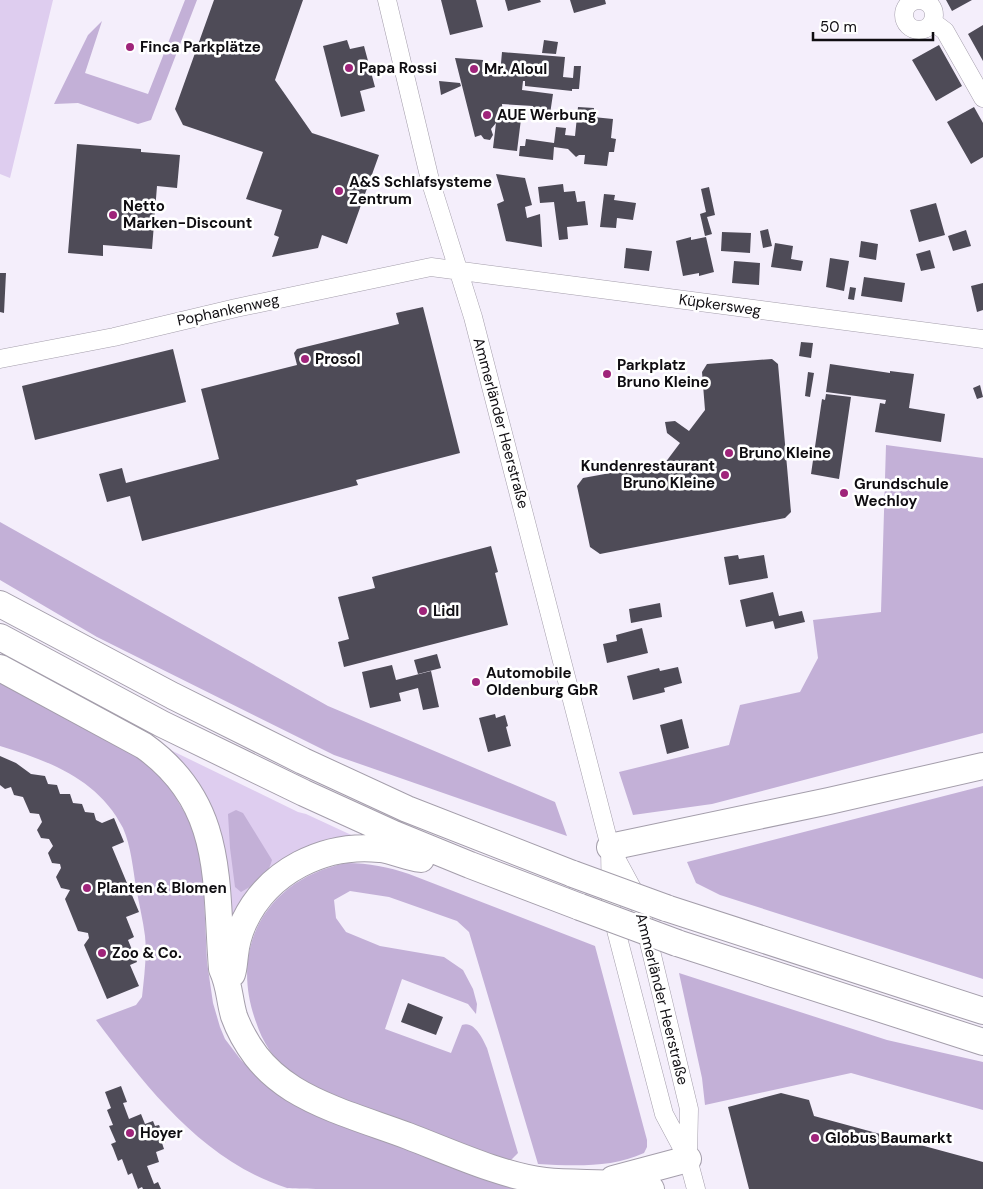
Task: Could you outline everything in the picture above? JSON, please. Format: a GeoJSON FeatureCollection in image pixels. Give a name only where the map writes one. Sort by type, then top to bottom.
{"type":"FeatureCollection","features":[{"type":"Feature","properties":{"kind":"highway"},"geometry":{"type":"LineString","coordinates":[[0,604],[173,696],[303,761],[407,809],[666,908],[983,1011]]}},
{"type":"Feature","properties":{"kind":"highway"},"geometry":{"type":"LineString","coordinates":[[0,637],[162,724],[295,789],[394,834],[470,865],[676,943],[983,1042]]}},
{"type":"Feature","properties":{"kind":"highway"},"geometry":{"type":"LineString","coordinates":[[0,668],[144,746],[166,762],[183,782],[200,811],[207,828],[213,852],[222,969],[228,982],[234,1016],[255,1055],[273,1074],[302,1094],[382,1126],[517,1175],[544,1181],[600,1183],[651,1189]]}},
{"type":"Feature","properties":{"kind":"highway"},"geometry":{"type":"LineString","coordinates":[[610,847],[829,801],[983,766]]}},
{"type":"Feature","properties":{"kind":"highway"},"geometry":{"type":"LineString","coordinates":[[228,982],[233,971],[240,933],[249,913],[268,888],[298,864],[336,851],[365,848],[381,849],[411,858],[470,865]]}},
{"type":"Feature","properties":{"kind":"highway"},"geometry":{"type":"LineString","coordinates":[[949,1000],[983,1004]]}},
{"type":"Feature","properties":{"kind":"highway"},"geometry":{"type":"LineString","coordinates":[[600,1183],[688,1158]]}},
{"type":"Feature","properties":{"kind":"street","name":"Ammerländer Heerstraße"},"geometry":{"type":"LineString","coordinates":[[386,0],[430,180],[480,344],[610,847],[611,911],[664,1114],[688,1158],[696,1189]]}},
{"type":"Feature","properties":{"kind":"street"},"geometry":{"type":"LineString","coordinates":[[933,22],[945,31],[983,98]]}},
{"type":"Feature","properties":{"kind":"street","name":"Pophankenweg"},"geometry":{"type":"LineString","coordinates":[[0,359],[424,269],[458,270]]}},
{"type":"Feature","properties":{"kind":"street","name":"Küpkersweg"},"geometry":{"type":"LineString","coordinates":[[458,270],[983,339]]}},
{"type":"Feature","properties":{"kind":"street","name":"Ammerländer Heerstraße"},"geometry":{"type":"LineString","coordinates":[[610,847],[639,901],[689,1108],[688,1158]]}},
{"type":"Feature","properties":{"kind":"shaded area"},"geometry":{"type":"Polygon","coordinates":[[[0,0],[53,0],[10,178],[0,174],[0,0]]]}},
{"type":"Feature","properties":{"kind":"shaded area"},"geometry":{"type":"Polygon","coordinates":[[[185,0],[197,0],[151,120],[138,124],[78,103],[54,104],[88,35],[102,21],[85,73],[148,94],[185,0]]]}},
{"type":"Feature","properties":{"kind":"shaded area"},"geometry":{"type":"Polygon","coordinates":[[[886,445],[983,458],[983,733],[712,804],[633,815],[619,772],[729,745],[740,705],[800,692],[818,658],[813,620],[881,612],[886,445]]]}},
{"type":"Feature","properties":{"kind":"shaded area"},"geometry":{"type":"Polygon","coordinates":[[[0,522],[328,706],[555,802],[567,836],[334,755],[97,637],[0,580],[0,522]]]}},
{"type":"Feature","properties":{"kind":"shaded area"},"geometry":{"type":"Polygon","coordinates":[[[0,677],[147,761],[170,788],[189,820],[198,847],[203,873],[207,962],[213,1003],[225,1039],[241,1060],[266,1084],[522,1189],[287,1188],[257,1176],[229,1160],[203,1141],[179,1119],[135,1071],[96,1020],[136,1005],[142,997],[146,944],[126,835],[113,811],[86,784],[36,758],[0,746],[0,677]]]}},
{"type":"Feature","properties":{"kind":"shaded area"},"geometry":{"type":"Polygon","coordinates":[[[152,741],[298,812],[360,839],[336,845],[233,932],[223,880],[152,741]]]}},
{"type":"Feature","properties":{"kind":"shaded area"},"geometry":{"type":"Polygon","coordinates":[[[983,786],[983,979],[720,895],[696,883],[687,862],[983,786]]]}},
{"type":"Feature","properties":{"kind":"shaded area"},"geometry":{"type":"Polygon","coordinates":[[[236,810],[243,813],[272,860],[264,875],[256,883],[241,892],[235,887],[230,848],[228,814],[236,810]]]}},
{"type":"Feature","properties":{"kind":"shaded area"},"geometry":{"type":"Polygon","coordinates":[[[347,863],[378,866],[409,874],[595,946],[647,1140],[647,1147],[644,1153],[606,1164],[538,1164],[469,932],[457,921],[389,897],[350,891],[334,900],[336,918],[346,932],[380,946],[444,957],[463,970],[473,989],[477,1004],[476,1014],[468,1004],[402,979],[385,1029],[451,1053],[462,1025],[470,1025],[474,1028],[487,1048],[518,1153],[511,1160],[466,1147],[326,1093],[301,1080],[284,1067],[269,1050],[256,1022],[249,994],[247,967],[252,942],[261,920],[276,900],[296,883],[319,871],[347,863]]]}},
{"type":"Feature","properties":{"kind":"shaded area"},"geometry":{"type":"Polygon","coordinates":[[[679,973],[887,1040],[983,1062],[983,1110],[851,1073],[705,1105],[702,1078],[679,973]]]}},
{"type":"Feature","properties":{"kind":"building"},"geometry":{"type":"Polygon","coordinates":[[[214,0],[303,0],[275,80],[312,133],[379,155],[347,244],[322,235],[318,248],[272,257],[279,237],[274,235],[282,210],[246,199],[263,152],[183,125],[175,109],[214,0]]]}},
{"type":"Feature","properties":{"kind":"building"},"geometry":{"type":"Polygon","coordinates":[[[441,0],[476,0],[483,27],[450,35],[441,0]]]}},
{"type":"Feature","properties":{"kind":"building"},"geometry":{"type":"Polygon","coordinates":[[[505,0],[540,0],[541,2],[508,11],[505,0]]]}},
{"type":"Feature","properties":{"kind":"building"},"geometry":{"type":"Polygon","coordinates":[[[570,0],[605,0],[606,4],[574,13],[570,0]]]}},
{"type":"Feature","properties":{"kind":"building"},"geometry":{"type":"Polygon","coordinates":[[[946,0],[972,0],[952,11],[946,0]]]}},
{"type":"Feature","properties":{"kind":"building"},"geometry":{"type":"Polygon","coordinates":[[[983,25],[983,61],[968,34],[983,25]]]}},
{"type":"Feature","properties":{"kind":"building","name":"Papa Rossi"},"geometry":{"type":"Polygon","coordinates":[[[347,40],[350,49],[364,46],[375,87],[360,91],[365,111],[341,117],[323,46],[347,40]]]}},
{"type":"Feature","properties":{"kind":"building"},"geometry":{"type":"Polygon","coordinates":[[[544,40],[558,42],[556,54],[542,53],[544,40]]]}},
{"type":"Feature","properties":{"kind":"building"},"geometry":{"type":"Polygon","coordinates":[[[939,45],[962,86],[936,101],[912,60],[939,45]]]}},
{"type":"Feature","properties":{"kind":"building"},"geometry":{"type":"Polygon","coordinates":[[[502,52],[565,57],[563,77],[573,78],[574,66],[581,66],[579,89],[572,89],[572,91],[525,86],[525,81],[523,81],[522,90],[553,94],[550,114],[532,111],[533,106],[502,104],[503,117],[521,119],[517,151],[493,148],[496,123],[491,129],[493,135],[490,140],[484,139],[481,135],[475,137],[455,58],[483,60],[482,72],[500,74],[502,52]]]}},
{"type":"Feature","properties":{"kind":"building"},"geometry":{"type":"Polygon","coordinates":[[[439,81],[460,83],[461,86],[441,95],[439,81]]]}},
{"type":"Feature","properties":{"kind":"building"},"geometry":{"type":"Polygon","coordinates":[[[578,107],[594,108],[593,117],[613,119],[611,138],[616,139],[614,152],[609,152],[607,166],[584,164],[585,155],[576,157],[568,149],[554,147],[553,160],[519,156],[520,146],[525,146],[526,139],[554,143],[556,127],[566,128],[565,135],[575,136],[578,107]]]}},
{"type":"Feature","properties":{"kind":"building"},"geometry":{"type":"Polygon","coordinates":[[[974,107],[983,123],[983,157],[971,164],[947,122],[974,107]]]}},
{"type":"Feature","properties":{"kind":"building","name":"Netto Marken-Discount"},"geometry":{"type":"Polygon","coordinates":[[[77,144],[141,149],[141,152],[180,155],[177,188],[157,186],[152,249],[103,245],[103,256],[68,253],[77,144]]]}},
{"type":"Feature","properties":{"kind":"building"},"geometry":{"type":"Polygon","coordinates":[[[496,174],[525,178],[532,205],[525,207],[527,218],[540,214],[542,247],[506,241],[497,204],[504,201],[496,174]]]}},
{"type":"Feature","properties":{"kind":"building"},"geometry":{"type":"Polygon","coordinates":[[[563,184],[564,192],[575,191],[577,202],[585,201],[588,225],[567,227],[568,239],[559,240],[554,202],[540,203],[538,187],[563,184]]]}},
{"type":"Feature","properties":{"kind":"building"},"geometry":{"type":"Polygon","coordinates":[[[709,187],[715,215],[707,217],[712,234],[705,236],[700,214],[706,212],[701,189],[709,187]]]}},
{"type":"Feature","properties":{"kind":"building"},"geometry":{"type":"Polygon","coordinates":[[[604,194],[615,195],[614,200],[636,203],[633,220],[617,218],[616,228],[600,227],[604,194]]]}},
{"type":"Feature","properties":{"kind":"building"},"geometry":{"type":"Polygon","coordinates":[[[936,203],[945,235],[919,242],[910,210],[936,203]]]}},
{"type":"Feature","properties":{"kind":"building"},"geometry":{"type":"Polygon","coordinates":[[[768,229],[772,246],[763,248],[760,231],[768,229]]]}},
{"type":"Feature","properties":{"kind":"building"},"geometry":{"type":"Polygon","coordinates":[[[966,230],[971,246],[953,251],[948,236],[966,230]]]}},
{"type":"Feature","properties":{"kind":"building"},"geometry":{"type":"Polygon","coordinates":[[[722,232],[751,233],[750,253],[721,251],[722,232]]]}},
{"type":"Feature","properties":{"kind":"building"},"geometry":{"type":"Polygon","coordinates":[[[691,237],[691,240],[706,237],[714,272],[699,276],[699,273],[683,276],[676,241],[691,237]]]}},
{"type":"Feature","properties":{"kind":"building"},"geometry":{"type":"Polygon","coordinates":[[[861,241],[878,244],[876,260],[859,257],[861,241]]]}},
{"type":"Feature","properties":{"kind":"building"},"geometry":{"type":"Polygon","coordinates":[[[775,243],[793,246],[791,259],[803,261],[801,271],[771,267],[775,243]]]}},
{"type":"Feature","properties":{"kind":"building"},"geometry":{"type":"Polygon","coordinates":[[[626,248],[652,251],[649,271],[624,268],[626,248]]]}},
{"type":"Feature","properties":{"kind":"building"},"geometry":{"type":"Polygon","coordinates":[[[930,250],[935,268],[921,271],[916,254],[930,250]]]}},
{"type":"Feature","properties":{"kind":"building"},"geometry":{"type":"Polygon","coordinates":[[[830,258],[849,261],[844,291],[826,287],[830,258]]]}},
{"type":"Feature","properties":{"kind":"building"},"geometry":{"type":"Polygon","coordinates":[[[734,261],[760,263],[759,285],[732,283],[734,261]]]}},
{"type":"Feature","properties":{"kind":"building"},"geometry":{"type":"Polygon","coordinates":[[[0,273],[6,273],[4,313],[0,312],[0,273]]]}},
{"type":"Feature","properties":{"kind":"building"},"geometry":{"type":"Polygon","coordinates":[[[864,277],[905,283],[902,302],[861,296],[864,277]]]}},
{"type":"Feature","properties":{"kind":"building"},"geometry":{"type":"Polygon","coordinates":[[[983,283],[983,310],[977,312],[971,286],[983,283]]]}},
{"type":"Feature","properties":{"kind":"building"},"geometry":{"type":"Polygon","coordinates":[[[850,287],[856,288],[854,300],[848,299],[850,287]]]}},
{"type":"Feature","properties":{"kind":"building"},"geometry":{"type":"Polygon","coordinates":[[[423,307],[460,453],[356,480],[358,485],[142,541],[130,496],[107,502],[99,474],[122,468],[126,483],[219,459],[201,389],[297,365],[294,353],[297,349],[399,324],[396,313],[423,307]]]}},
{"type":"Feature","properties":{"kind":"building"},"geometry":{"type":"Polygon","coordinates":[[[801,342],[813,343],[811,358],[799,356],[801,342]]]}},
{"type":"Feature","properties":{"kind":"building"},"geometry":{"type":"Polygon","coordinates":[[[173,349],[186,402],[35,440],[22,386],[173,349]]]}},
{"type":"Feature","properties":{"kind":"building","name":"Bruno Kleine"},"geometry":{"type":"Polygon","coordinates":[[[772,359],[778,364],[791,512],[785,518],[600,554],[590,547],[577,486],[583,478],[665,463],[680,443],[667,433],[665,422],[675,421],[689,431],[705,410],[702,372],[707,364],[772,359]]]}},
{"type":"Feature","properties":{"kind":"building","name":"Grundschule Wechloy"},"geometry":{"type":"Polygon","coordinates":[[[830,364],[890,373],[890,371],[914,374],[909,408],[945,414],[941,442],[875,432],[880,403],[885,404],[886,400],[826,392],[830,364]]]}},
{"type":"Feature","properties":{"kind":"building"},"geometry":{"type":"Polygon","coordinates":[[[808,372],[814,373],[810,397],[805,396],[808,372]]]}},
{"type":"Feature","properties":{"kind":"building"},"geometry":{"type":"Polygon","coordinates":[[[980,385],[983,397],[977,399],[973,388],[980,385]]]}},
{"type":"Feature","properties":{"kind":"building"},"geometry":{"type":"Polygon","coordinates":[[[826,394],[851,397],[839,479],[811,474],[822,399],[825,400],[826,394]]]}},
{"type":"Feature","properties":{"kind":"building","name":"Lidl"},"geometry":{"type":"Polygon","coordinates":[[[491,546],[498,572],[495,573],[508,625],[344,667],[338,642],[349,639],[338,597],[375,588],[372,577],[491,546]]]}},
{"type":"Feature","properties":{"kind":"building"},"geometry":{"type":"Polygon","coordinates":[[[738,555],[739,559],[764,555],[768,578],[729,585],[724,557],[738,555]]]}},
{"type":"Feature","properties":{"kind":"building"},"geometry":{"type":"Polygon","coordinates":[[[773,592],[779,616],[802,611],[805,622],[775,629],[773,621],[746,627],[740,600],[773,592]]]}},
{"type":"Feature","properties":{"kind":"building"},"geometry":{"type":"Polygon","coordinates":[[[660,603],[662,617],[631,623],[629,609],[660,603]]]}},
{"type":"Feature","properties":{"kind":"building"},"geometry":{"type":"Polygon","coordinates":[[[642,628],[648,653],[607,663],[603,644],[617,641],[616,635],[642,628]]]}},
{"type":"Feature","properties":{"kind":"building"},"geometry":{"type":"Polygon","coordinates":[[[437,654],[441,668],[418,674],[414,660],[437,654]]]}},
{"type":"Feature","properties":{"kind":"building"},"geometry":{"type":"Polygon","coordinates":[[[392,665],[396,680],[431,671],[439,707],[423,710],[418,688],[399,693],[401,701],[370,708],[362,672],[392,665]]]}},
{"type":"Feature","properties":{"kind":"building"},"geometry":{"type":"Polygon","coordinates":[[[678,667],[682,683],[664,688],[665,692],[633,700],[627,676],[659,668],[660,671],[678,667]]]}},
{"type":"Feature","properties":{"kind":"building"},"geometry":{"type":"Polygon","coordinates":[[[495,714],[496,718],[505,715],[511,746],[488,752],[479,718],[495,714]]]}},
{"type":"Feature","properties":{"kind":"building"},"geometry":{"type":"Polygon","coordinates":[[[682,719],[689,748],[667,754],[660,725],[682,719]]]}},
{"type":"Feature","properties":{"kind":"building"},"geometry":{"type":"Polygon","coordinates":[[[0,756],[16,763],[31,774],[45,776],[48,784],[57,785],[60,794],[70,794],[73,803],[82,804],[85,812],[94,813],[96,820],[102,823],[114,818],[124,842],[112,847],[139,912],[126,917],[134,937],[128,940],[137,962],[130,965],[139,986],[107,999],[84,945],[89,938],[88,933],[78,931],[65,899],[70,890],[61,888],[56,877],[61,868],[60,864],[52,863],[48,853],[53,846],[49,839],[41,838],[37,830],[42,822],[39,814],[30,813],[23,797],[14,795],[11,787],[5,789],[0,785],[0,756]]]}},
{"type":"Feature","properties":{"kind":"building"},"geometry":{"type":"Polygon","coordinates":[[[408,1003],[443,1017],[436,1035],[401,1022],[408,1003]]]}},
{"type":"Feature","properties":{"kind":"building"},"geometry":{"type":"Polygon","coordinates":[[[121,1086],[127,1102],[123,1103],[129,1119],[141,1114],[145,1124],[153,1121],[155,1126],[159,1125],[162,1132],[158,1134],[159,1136],[163,1135],[166,1142],[162,1143],[164,1149],[156,1152],[159,1162],[147,1166],[154,1184],[158,1182],[161,1189],[143,1189],[142,1187],[138,1189],[132,1173],[128,1175],[122,1159],[118,1161],[111,1144],[116,1142],[109,1126],[113,1125],[107,1110],[111,1108],[105,1092],[121,1086]]]}},
{"type":"Feature","properties":{"kind":"building","name":"Globus Baumarkt"},"geometry":{"type":"Polygon","coordinates":[[[781,1093],[809,1100],[814,1116],[983,1162],[983,1189],[749,1189],[728,1107],[781,1093]]]}},
{"type":"Feature","properties":{"kind":"place","name":"Finca Parkplätze"},"geometry":{"type":"Point","coordinates":[130,47]}},
{"type":"Feature","properties":{"kind":"place","name":"Papa Rossi"},"geometry":{"type":"Point","coordinates":[349,68]}},
{"type":"Feature","properties":{"kind":"place","name":"Mr. Aloul"},"geometry":{"type":"Point","coordinates":[474,69]}},
{"type":"Feature","properties":{"kind":"place","name":"AUE Werbung"},"geometry":{"type":"Point","coordinates":[487,115]}},
{"type":"Feature","properties":{"kind":"place","name":"A&S Schlafsysteme Zentrum"},"geometry":{"type":"Point","coordinates":[339,191]}},
{"type":"Feature","properties":{"kind":"place","name":"Netto Marken-Discount"},"geometry":{"type":"Point","coordinates":[113,215]}},
{"type":"Feature","properties":{"kind":"place","name":"Prosol"},"geometry":{"type":"Point","coordinates":[305,359]}},
{"type":"Feature","properties":{"kind":"place","name":"Parkplatz Bruno Kleine"},"geometry":{"type":"Point","coordinates":[607,374]}},
{"type":"Feature","properties":{"kind":"place","name":"Bruno Kleine"},"geometry":{"type":"Point","coordinates":[729,453]}},
{"type":"Feature","properties":{"kind":"place","name":"Kundenrestaurant Bruno Kleine"},"geometry":{"type":"Point","coordinates":[725,475]}},
{"type":"Feature","properties":{"kind":"place","name":"Grundschule Wechloy"},"geometry":{"type":"Point","coordinates":[844,493]}},
{"type":"Feature","properties":{"kind":"place","name":"Lidl"},"geometry":{"type":"Point","coordinates":[423,611]}},
{"type":"Feature","properties":{"kind":"place","name":"Automobile Oldenburg GbR"},"geometry":{"type":"Point","coordinates":[476,682]}},
{"type":"Feature","properties":{"kind":"place","name":"Planten & Blomen"},"geometry":{"type":"Point","coordinates":[87,888]}},
{"type":"Feature","properties":{"kind":"place","name":"Zoo & Co."},"geometry":{"type":"Point","coordinates":[102,953]}},
{"type":"Feature","properties":{"kind":"place","name":"Hoyer"},"geometry":{"type":"Point","coordinates":[130,1133]}},
{"type":"Feature","properties":{"kind":"place","name":"Globus Baumarkt"},"geometry":{"type":"Point","coordinates":[815,1138]}}]}
